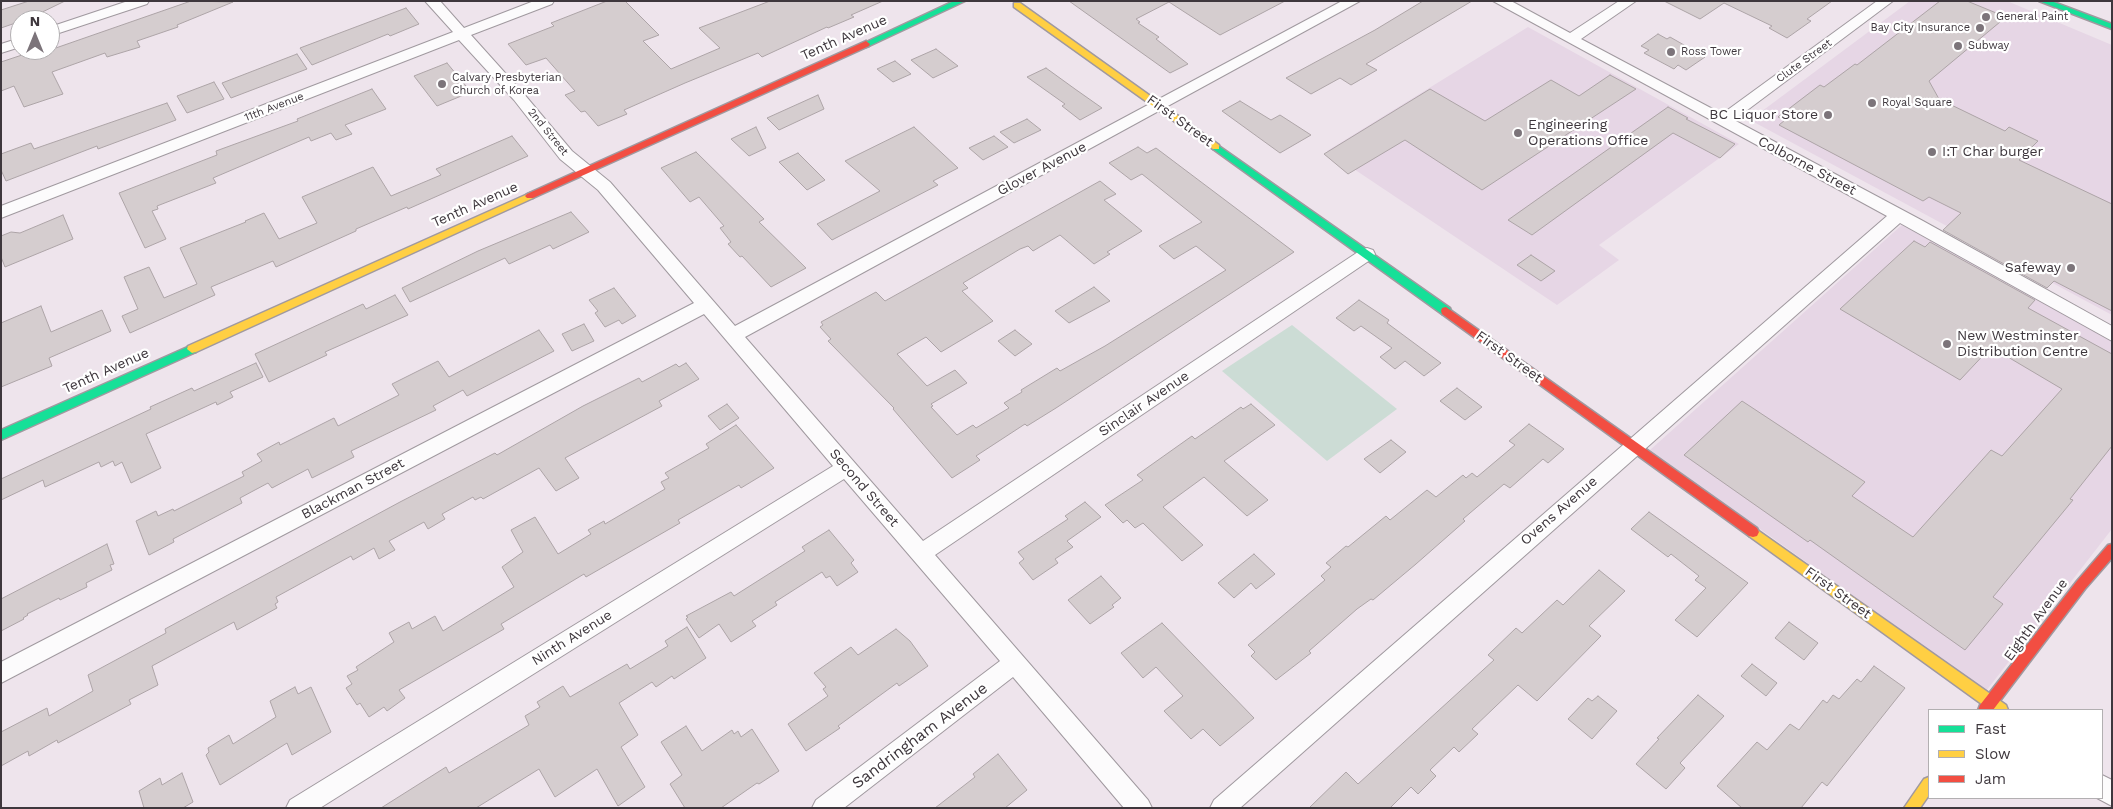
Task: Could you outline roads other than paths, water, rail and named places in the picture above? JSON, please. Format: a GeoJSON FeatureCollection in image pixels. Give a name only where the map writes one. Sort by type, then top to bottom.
{"type":"FeatureCollection","features":[{"type":"Feature","properties":{"kind":"street"},"geometry":{"type":"LineString","coordinates":[[60,29],[142,1]]}},
{"type":"Feature","properties":{"kind":"street","name":"2nd Street"},"geometry":{"type":"LineString","coordinates":[[432,1],[519,97],[566,155],[585,171]]}},
{"type":"Feature","properties":{"kind":"street","name":"11th Avenue"},"geometry":{"type":"LineString","coordinates":[[1,212],[547,1]]}},
{"type":"Feature","properties":{"kind":"street","name":"Tenth Avenue"},"geometry":{"type":"LineString","coordinates":[[1,435],[961,1]]}},
{"type":"Feature","properties":{"kind":"street","name":"Glover Avenue"},"geometry":{"type":"LineString","coordinates":[[732,336],[1353,1]]}},
{"type":"Feature","properties":{"kind":"street","name":"Colborne Street"},"geometry":{"type":"LineString","coordinates":[[1500,1],[1898,215],[2112,334]]}},
{"type":"Feature","properties":{"kind":"street"},"geometry":{"type":"LineString","coordinates":[[1571,39],[1629,1]]}},
{"type":"Feature","properties":{"kind":"street","name":"Clute Street"},"geometry":{"type":"LineString","coordinates":[[1722,121],[1886,1]]}},
{"type":"Feature","properties":{"kind":"street"},"geometry":{"type":"LineString","coordinates":[[2043,1],[2112,27]]}},
{"type":"Feature","properties":{"kind":"street","name":"First Street"},"geometry":{"type":"LineString","coordinates":[[1017,5],[1633,446],[1988,706]]}},
{"type":"Feature","properties":{"kind":"street","name":"Second Street"},"geometry":{"type":"LineString","coordinates":[[585,171],[604,186],[1140,808]]}},
{"type":"Feature","properties":{"kind":"street","name":"Ovens Avenue"},"geometry":{"type":"LineString","coordinates":[[1222,808],[1898,215]]}},
{"type":"Feature","properties":{"kind":"street","name":"Sinclair Avenue"},"geometry":{"type":"LineString","coordinates":[[921,554],[1366,254]]}},
{"type":"Feature","properties":{"kind":"street","name":"Blackman Street"},"geometry":{"type":"LineString","coordinates":[[1,674],[705,305]]}},
{"type":"Feature","properties":{"kind":"street","name":"Ninth Avenue"},"geometry":{"type":"LineString","coordinates":[[298,808],[846,468]]}},
{"type":"Feature","properties":{"kind":"street","name":"Eighth Avenue"},"geometry":{"type":"LineString","coordinates":[[1988,706],[2012,678],[2081,585],[2112,549]]}},
{"type":"Feature","properties":{"kind":"street","name":"Sandringham Avenue"},"geometry":{"type":"LineString","coordinates":[[824,808],[1015,662]]}},
{"type":"Feature","properties":{"kind":"street"},"geometry":{"type":"LineString","coordinates":[[1912,808],[1928,785]]}},
{"type":"Feature","properties":{"kind":"place","name":"General Paint"},"geometry":{"type":"Point","coordinates":[1986,17]}},
{"type":"Feature","properties":{"kind":"place","name":"Bay City Insurance"},"geometry":{"type":"Point","coordinates":[1980,28]}},
{"type":"Feature","properties":{"kind":"place","name":"Subway"},"geometry":{"type":"Point","coordinates":[1958,46]}},
{"type":"Feature","properties":{"kind":"place","name":"Ross Tower"},"geometry":{"type":"Point","coordinates":[1671,52]}},
{"type":"Feature","properties":{"kind":"place","name":"Calvary Presbyterian Church of Korea"},"geometry":{"type":"Point","coordinates":[442,84]}},
{"type":"Feature","properties":{"kind":"place","name":"Royal Square"},"geometry":{"type":"Point","coordinates":[1872,103]}},
{"type":"Feature","properties":{"kind":"place","name":"BC Liquor Store"},"geometry":{"type":"Point","coordinates":[1828,115]}},
{"type":"Feature","properties":{"kind":"place","name":"Engineering Operations Office"},"geometry":{"type":"Point","coordinates":[1518,133]}},
{"type":"Feature","properties":{"kind":"place","name":"I:T Char burger"},"geometry":{"type":"Point","coordinates":[1932,152]}},
{"type":"Feature","properties":{"kind":"place","name":"Safeway"},"geometry":{"type":"Point","coordinates":[2071,268]}},
{"type":"Feature","properties":{"kind":"place","name":"New Westminster Distribution Centre"},"geometry":{"type":"Point","coordinates":[1947,344]}}]}
